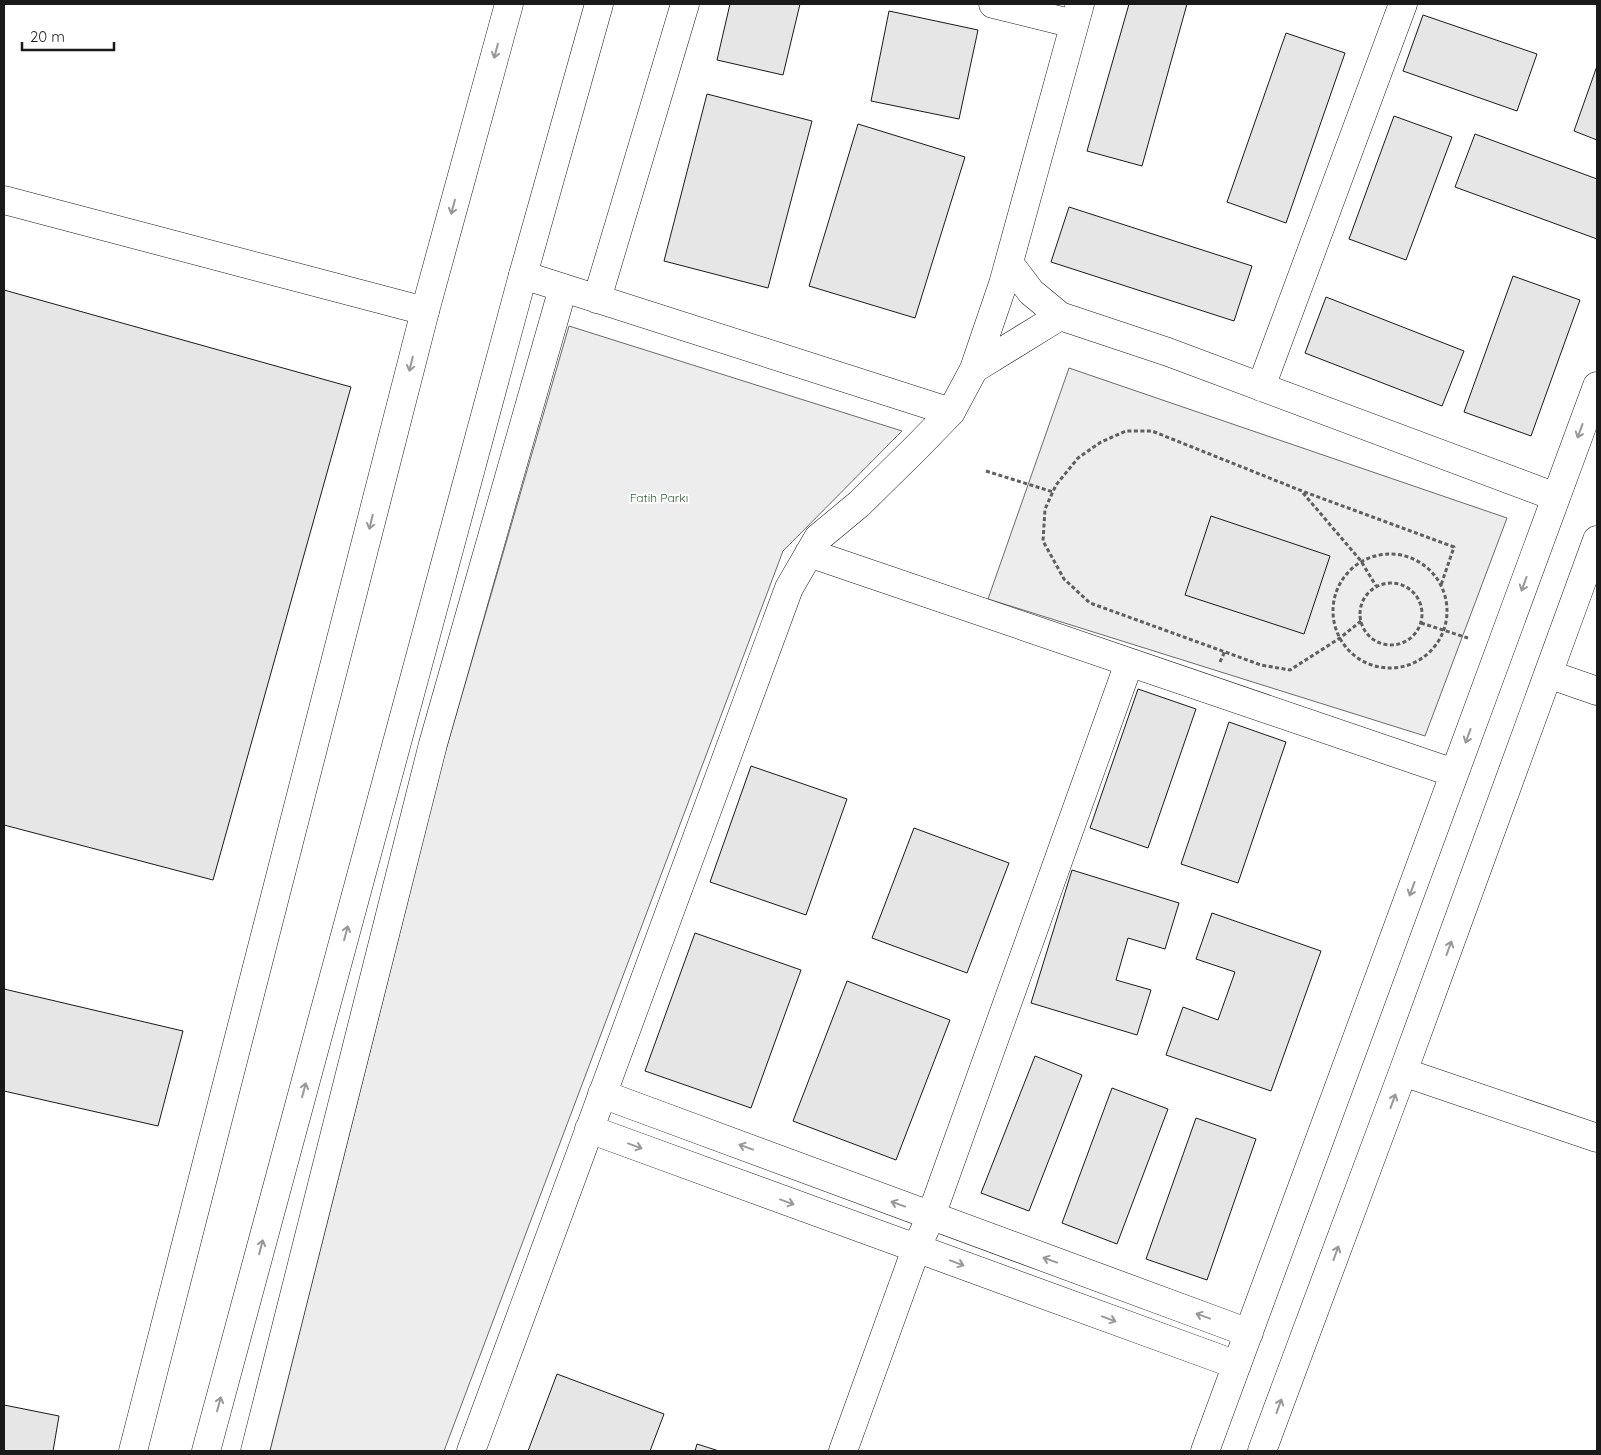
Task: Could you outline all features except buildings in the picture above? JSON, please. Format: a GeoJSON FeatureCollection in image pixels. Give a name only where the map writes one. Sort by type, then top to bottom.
{"type":"FeatureCollection","features":[{"type":"Feature","properties":{"kind":"street"},"geometry":{"type":"LineString","coordinates":[[133,1451],[425,311],[509,4]]}},
{"type":"Feature","properties":{"kind":"street"},"geometry":{"type":"LineString","coordinates":[[206,1451],[599,4]]}},
{"type":"Feature","properties":{"kind":"street"},"geometry":{"type":"LineString","coordinates":[[597,299],[685,4]]}},
{"type":"Feature","properties":{"kind":"street"},"geometry":{"type":"LineString","coordinates":[[471,1451],[789,588],[818,538],[866,497],[951,412],[974,369],[1009,263],[1077,14],[993,4]]}},
{"type":"Feature","properties":{"kind":"street"},"geometry":{"type":"LineString","coordinates":[[1261,386],[1403,4]]}},
{"type":"Feature","properties":{"kind":"street"},"geometry":{"type":"LineString","coordinates":[[4,200],[425,311]]}},
{"type":"Feature","properties":{"kind":"street"},"geometry":{"type":"LineString","coordinates":[[1009,263],[1031,292],[1060,316],[1168,352],[1556,497]]}},
{"type":"Feature","properties":{"kind":"street"},"geometry":{"type":"LineString","coordinates":[[524,276],[951,412]]}},
{"type":"Feature","properties":{"kind":"street"},"geometry":{"type":"LineString","coordinates":[[255,1451],[433,744],[563,288]]}},
{"type":"Feature","properties":{"kind":"street"},"geometry":{"type":"LineString","coordinates":[[974,369],[1060,316]]}},
{"type":"Feature","properties":{"kind":"street"},"geometry":{"type":"LineString","coordinates":[[1205,1451],[1597,386]]}},
{"type":"Feature","properties":{"kind":"street"},"geometry":{"type":"LineString","coordinates":[[1262,1451],[1403,1072],[1597,540]]}},
{"type":"Feature","properties":{"kind":"street"},"geometry":{"type":"LineString","coordinates":[[809,554],[1454,774]]}},
{"type":"Feature","properties":{"kind":"street"},"geometry":{"type":"LineString","coordinates":[[843,1451],[916,1249],[931,1216],[1129,663]]}},
{"type":"Feature","properties":{"kind":"street"},"geometry":{"type":"LineString","coordinates":[[1548,674],[1597,691]]}},
{"type":"Feature","properties":{"kind":"street"},"geometry":{"type":"LineString","coordinates":[[1403,1072],[1597,1138]]}},
{"type":"Feature","properties":{"kind":"street"},"geometry":{"type":"LineString","coordinates":[[602,1094],[1249,1333]]}},
{"type":"Feature","properties":{"kind":"street"},"geometry":{"type":"LineString","coordinates":[[589,1129],[1237,1365]]}},
{"type":"Feature","properties":{"kind":"path"},"geometry":{"type":"LineString","coordinates":[[1361,621],[1340,638],[1290,670],[1261,664],[1090,603],[1064,579],[1043,541],[1045,509],[1056,485],[1078,458],[1101,442],[1126,431],[1152,431],[1302,491],[1454,547],[1441,585]]}},
{"type":"Feature","properties":{"kind":"path"},"geometry":{"type":"LineString","coordinates":[[986,471],[1053,492]]}},
{"type":"Feature","properties":{"kind":"path"},"geometry":{"type":"LineString","coordinates":[[1302,491],[1361,562],[1376,586]]}},
{"type":"Feature","properties":{"kind":"path"},"geometry":{"type":"LineString","coordinates":[[1397,554],[1414,559],[1429,570],[1441,585],[1446,602],[1446,620],[1440,638],[1428,653],[1412,664],[1393,668],[1374,667],[1357,658],[1343,645],[1335,628],[1332,609],[1336,590],[1346,574],[1361,562],[1378,555],[1397,554]]}},
{"type":"Feature","properties":{"kind":"path"},"geometry":{"type":"LineString","coordinates":[[1396,583],[1407,586],[1415,593],[1423,612],[1417,632],[1409,639],[1390,645],[1380,643],[1365,630],[1361,621],[1362,601],[1376,586],[1396,583]]}},
{"type":"Feature","properties":{"kind":"path"},"geometry":{"type":"LineString","coordinates":[[1421,623],[1468,638]]}},
{"type":"Feature","properties":{"kind":"shaded area","name":"Fatih Parkı"},"geometry":{"type":"Polygon","coordinates":[[[569,326],[902,431],[783,551],[444,1451],[270,1451],[443,760],[569,326]]]}},
{"type":"Feature","properties":{"kind":"shaded area"},"geometry":{"type":"Polygon","coordinates":[[[1069,368],[1507,518],[1425,736],[988,599],[1069,368]]]}}]}
